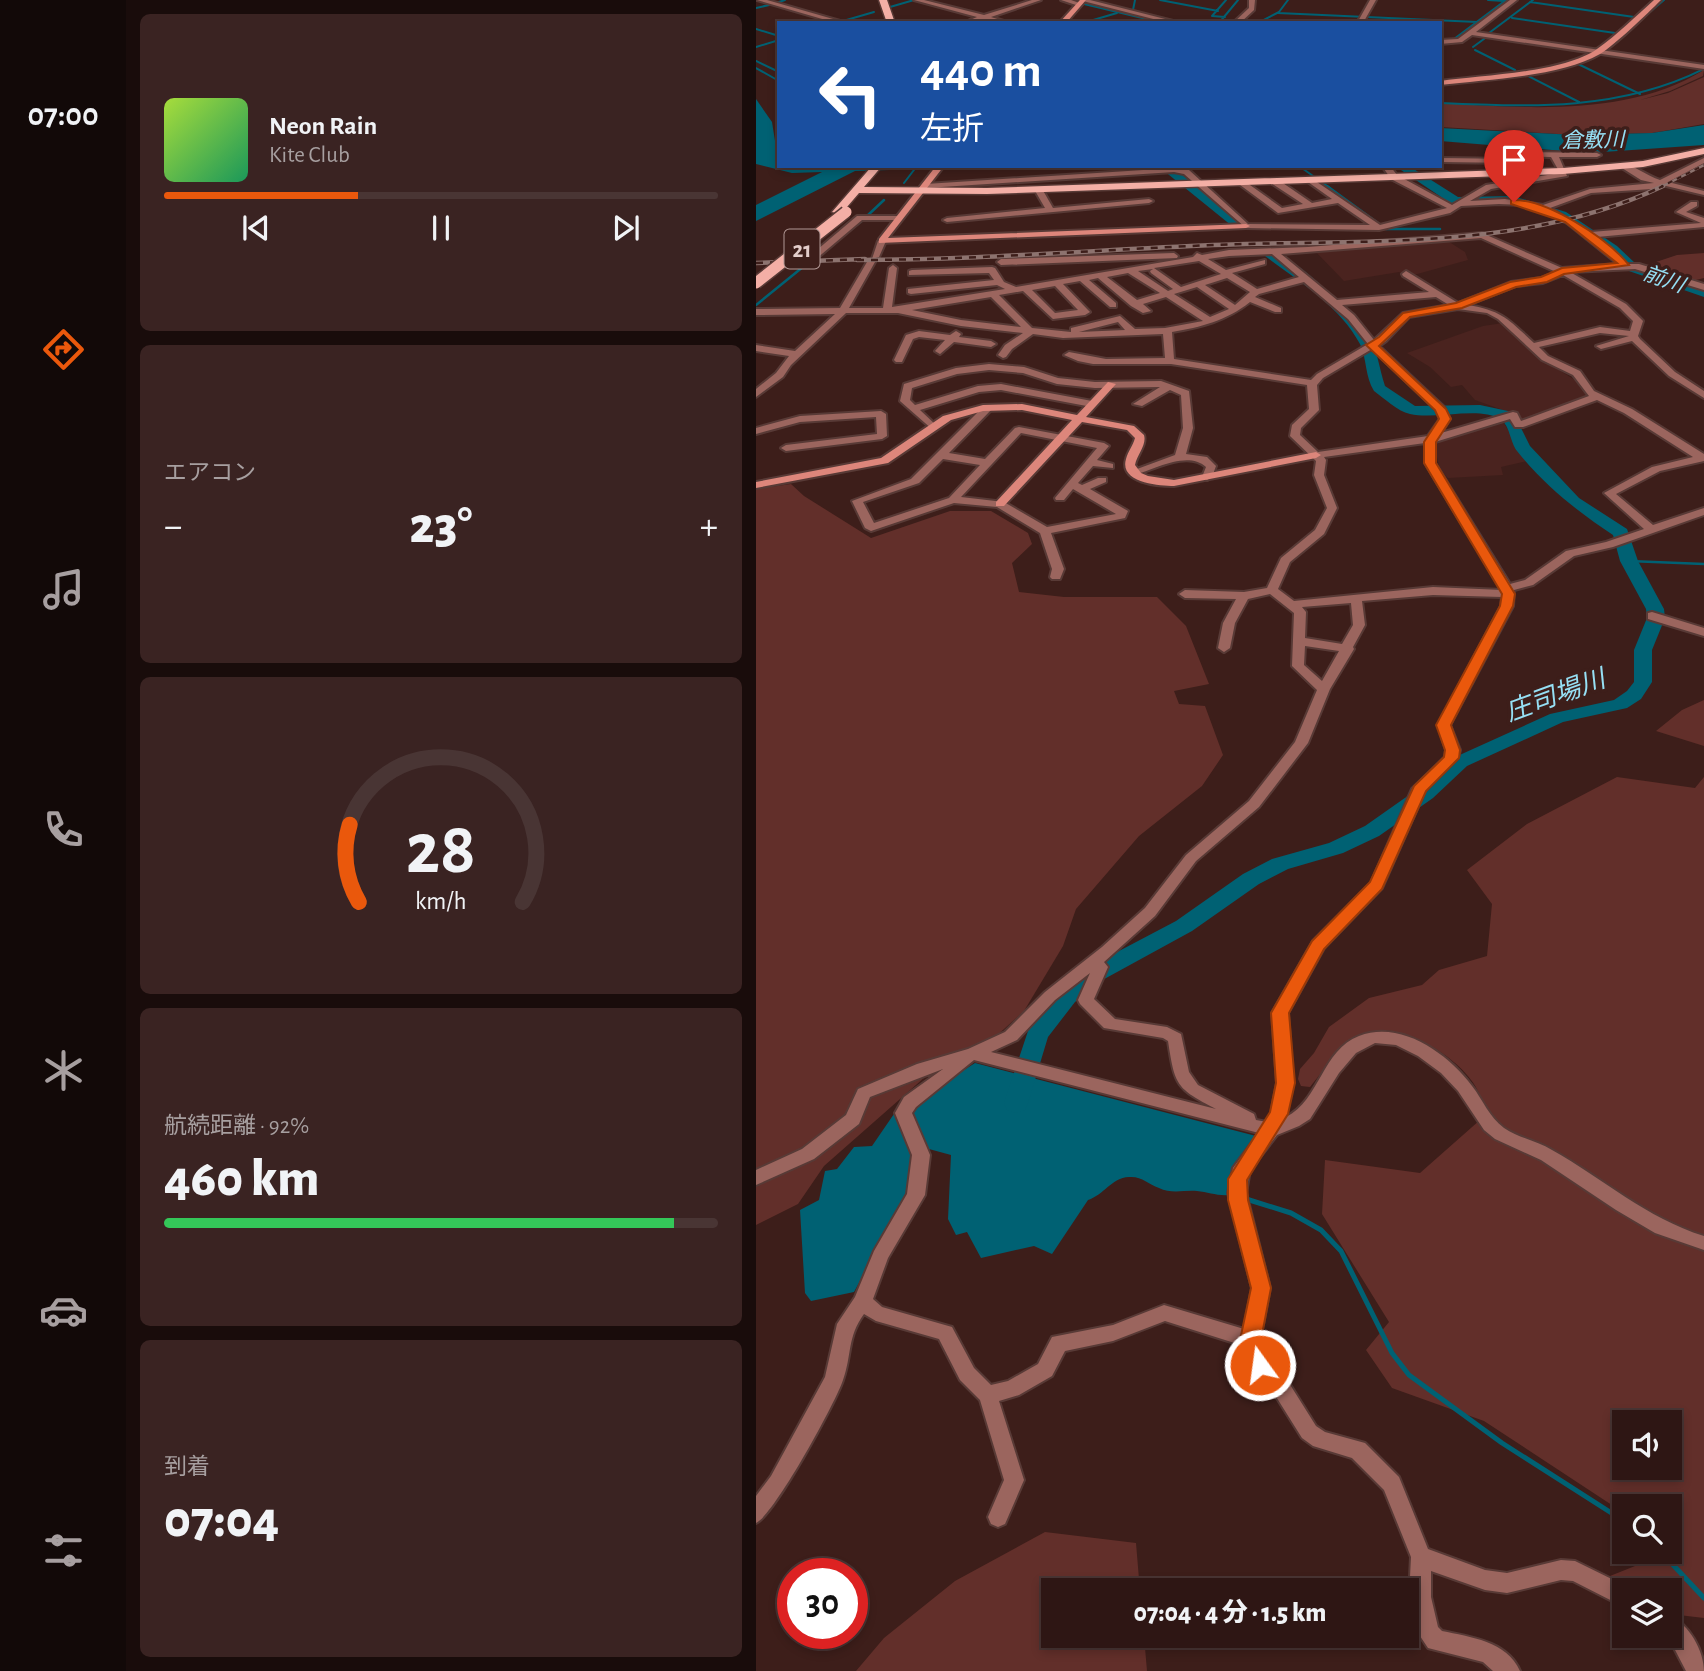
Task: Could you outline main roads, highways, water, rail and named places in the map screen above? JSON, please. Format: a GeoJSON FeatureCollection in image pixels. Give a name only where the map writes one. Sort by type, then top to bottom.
{"type":"FeatureCollection","features":[{"type":"Feature","properties":{"kind":"main road"},"geometry":{"type":"LineString","coordinates":[[876,0],[882,21]]}},
{"type":"Feature","properties":{"kind":"main road"},"geometry":{"type":"LineString","coordinates":[[883,0],[890,21]]}},
{"type":"Feature","properties":{"kind":"main road"},"geometry":{"type":"LineString","coordinates":[[864,188],[1038,189],[1563,171],[1625,166],[1704,151]]}},
{"type":"Feature","properties":{"kind":"main road","name":"21"},"geometry":{"type":"LineString","coordinates":[[864,188],[876,168]]}},
{"type":"Feature","properties":{"kind":"main road","name":"21"},"geometry":{"type":"LineString","coordinates":[[756,283],[816,238],[883,168]]}},
{"type":"Feature","properties":{"kind":"main road","name":"21"},"geometry":{"type":"LineString","coordinates":[[756,276],[841,212]]}},
{"type":"Feature","properties":{"kind":"water"},"geometry":{"type":"Polygon","coordinates":[[[756,99],[772,122],[777,168],[960,168],[855,171],[756,221],[756,205],[822,172],[792,173],[756,164],[756,99]]]}},
{"type":"Feature","properties":{"kind":"water","name":"倉敷川"},"geometry":{"type":"Polygon","coordinates":[[[1704,125],[1704,145],[1589,153],[1442,141],[1442,128],[1575,135],[1652,133],[1704,125]]]}},
{"type":"Feature","properties":{"kind":"water"},"geometry":{"type":"Polygon","coordinates":[[[975,1063],[1256,1136],[1231,1172],[1229,1195],[1168,1191],[1138,1178],[1123,1178],[1088,1200],[1052,1254],[1034,1246],[981,1258],[967,1232],[956,1235],[948,1219],[951,1155],[929,1149],[910,1115],[920,1098],[975,1063]]]}},
{"type":"Feature","properties":{"kind":"water"},"geometry":{"type":"Polygon","coordinates":[[[896,1111],[916,1158],[907,1195],[854,1292],[811,1301],[805,1293],[800,1210],[819,1200],[825,1171],[837,1169],[854,1147],[872,1146],[896,1111]]]}},
{"type":"Feature","properties":{"kind":"waterway"},"geometry":{"type":"LineString","coordinates":[[756,0],[784,8]]}},
{"type":"Feature","properties":{"kind":"waterway"},"geometry":{"type":"LineString","coordinates":[[776,3],[785,0]]}},
{"type":"Feature","properties":{"kind":"waterway"},"geometry":{"type":"LineString","coordinates":[[890,7],[914,0]]}},
{"type":"Feature","properties":{"kind":"waterway"},"geometry":{"type":"LineString","coordinates":[[1132,15],[1135,0]]}},
{"type":"Feature","properties":{"kind":"waterway"},"geometry":{"type":"LineString","coordinates":[[1160,0],[1217,11]]}},
{"type":"Feature","properties":{"kind":"waterway"},"geometry":{"type":"LineString","coordinates":[[1217,11],[1226,0]]}},
{"type":"Feature","properties":{"kind":"waterway"},"geometry":{"type":"LineString","coordinates":[[1224,17],[1238,0]]}},
{"type":"Feature","properties":{"kind":"waterway"},"geometry":{"type":"LineString","coordinates":[[1262,21],[1279,12],[1288,0]]}},
{"type":"Feature","properties":{"kind":"waterway"},"geometry":{"type":"LineString","coordinates":[[1488,0],[1504,1]]}},
{"type":"Feature","properties":{"kind":"waterway"},"geometry":{"type":"LineString","coordinates":[[1477,22],[1506,0]]}},
{"type":"Feature","properties":{"kind":"waterway"},"geometry":{"type":"LineString","coordinates":[[1631,28],[1664,0]]}},
{"type":"Feature","properties":{"kind":"waterway"},"geometry":{"type":"LineString","coordinates":[[1489,33],[1530,2]]}},
{"type":"Feature","properties":{"kind":"waterway"},"geometry":{"type":"LineString","coordinates":[[1530,2],[1634,17]]}},
{"type":"Feature","properties":{"kind":"waterway"},"geometry":{"type":"LineString","coordinates":[[1080,3],[1155,21]]}},
{"type":"Feature","properties":{"kind":"waterway"},"geometry":{"type":"LineString","coordinates":[[756,8],[769,5]]}},
{"type":"Feature","properties":{"kind":"waterway"},"geometry":{"type":"LineString","coordinates":[[1217,11],[1212,16],[1224,17]]}},
{"type":"Feature","properties":{"kind":"waterway"},"geometry":{"type":"LineString","coordinates":[[843,21],[874,12]]}},
{"type":"Feature","properties":{"kind":"waterway"},"geometry":{"type":"LineString","coordinates":[[1090,21],[1117,13]]}},
{"type":"Feature","properties":{"kind":"waterway"},"geometry":{"type":"LineString","coordinates":[[1278,13],[1477,22]]}},
{"type":"Feature","properties":{"kind":"waterway"},"geometry":{"type":"LineString","coordinates":[[1221,21],[1224,17]]}},
{"type":"Feature","properties":{"kind":"waterway"},"geometry":{"type":"LineString","coordinates":[[1512,18],[1615,33]]}},
{"type":"Feature","properties":{"kind":"waterway"},"geometry":{"type":"LineString","coordinates":[[1442,39],[1454,39],[1477,22]]}},
{"type":"Feature","properties":{"kind":"waterway"},"geometry":{"type":"LineString","coordinates":[[756,29],[777,35]]}},
{"type":"Feature","properties":{"kind":"waterway"},"geometry":{"type":"LineString","coordinates":[[1473,47],[1488,36]]}},
{"type":"Feature","properties":{"kind":"waterway"},"geometry":{"type":"LineString","coordinates":[[1602,53],[1620,38]]}},
{"type":"Feature","properties":{"kind":"waterway"},"geometry":{"type":"LineString","coordinates":[[756,47],[777,41]]}},
{"type":"Feature","properties":{"kind":"waterway"},"geometry":{"type":"LineString","coordinates":[[1475,50],[1515,70]]}},
{"type":"Feature","properties":{"kind":"waterway"},"geometry":{"type":"LineString","coordinates":[[756,61],[777,71]]}},
{"type":"Feature","properties":{"kind":"waterway"},"geometry":{"type":"LineString","coordinates":[[1576,63],[1639,93]]}},
{"type":"Feature","properties":{"kind":"waterway"},"geometry":{"type":"LineString","coordinates":[[756,68],[777,80]]}},
{"type":"Feature","properties":{"kind":"waterway"},"geometry":{"type":"LineString","coordinates":[[1639,93],[1704,69]]}},
{"type":"Feature","properties":{"kind":"waterway"},"geometry":{"type":"LineString","coordinates":[[1524,74],[1579,102]]}},
{"type":"Feature","properties":{"kind":"waterway"},"geometry":{"type":"LineString","coordinates":[[1442,103],[1542,105],[1639,93]]}},
{"type":"Feature","properties":{"kind":"waterway"},"geometry":{"type":"LineString","coordinates":[[904,183],[915,168]]}},
{"type":"Feature","properties":{"kind":"waterway","name":"庄司場川"},"geometry":{"type":"LineString","coordinates":[[1167,168],[1236,223]]}},
{"type":"Feature","properties":{"kind":"waterway"},"geometry":{"type":"LineString","coordinates":[[1302,168],[1330,188]]}},
{"type":"Feature","properties":{"kind":"waterway","name":"前川"},"geometry":{"type":"LineString","coordinates":[[1404,168],[1454,200],[1513,200],[1562,215],[1613,249],[1631,267],[1704,293]]}},
{"type":"Feature","properties":{"kind":"waterway"},"geometry":{"type":"LineString","coordinates":[[1327,186],[1382,226]]}},
{"type":"Feature","properties":{"kind":"waterway"},"geometry":{"type":"LineString","coordinates":[[867,216],[884,200]]}},
{"type":"Feature","properties":{"kind":"waterway"},"geometry":{"type":"LineString","coordinates":[[845,234],[863,220]]}},
{"type":"Feature","properties":{"kind":"waterway"},"geometry":{"type":"LineString","coordinates":[[1386,229],[1440,229]]}},
{"type":"Feature","properties":{"kind":"waterway","name":"庄司場川"},"geometry":{"type":"LineString","coordinates":[[1016,1103],[1037,1034],[1067,996],[1089,977],[1184,926],[1251,879],[1280,864],[1336,848],[1372,831],[1426,793],[1460,762],[1557,718],[1620,704],[1634,695],[1643,682],[1643,650],[1656,618],[1655,609],[1629,561],[1621,533],[1573,501],[1564,488],[1523,448],[1510,419],[1503,414],[1480,409],[1448,412],[1411,410],[1379,388],[1368,347],[1350,320],[1324,295],[1269,253]]}},
{"type":"Feature","properties":{"kind":"waterway"},"geometry":{"type":"LineString","coordinates":[[756,305],[814,258]]}},
{"type":"Feature","properties":{"kind":"waterway"},"geometry":{"type":"LineString","coordinates":[[1629,561],[1704,564]]}},
{"type":"Feature","properties":{"kind":"waterway"},"geometry":{"type":"LineString","coordinates":[[1243,1198],[1291,1213],[1321,1230],[1341,1251],[1392,1353],[1409,1375],[1502,1443],[1612,1513]]}},
{"type":"Feature","properties":{"kind":"waterway"},"geometry":{"type":"LineString","coordinates":[[1672,1564],[1704,1598]]}},
{"type":"Feature","properties":{"kind":"railway"},"geometry":{"type":"LineString","coordinates":[[1663,186],[1704,165]]}},
{"type":"Feature","properties":{"kind":"railway"},"geometry":{"type":"LineString","coordinates":[[857,260],[1442,238],[1555,222],[1610,207],[1663,186]]}},
{"type":"Feature","properties":{"kind":"railway"},"geometry":{"type":"LineString","coordinates":[[1659,188],[1663,186]]}},
{"type":"Feature","properties":{"kind":"railway"},"geometry":{"type":"LineString","coordinates":[[756,263],[865,259]]}}]}
